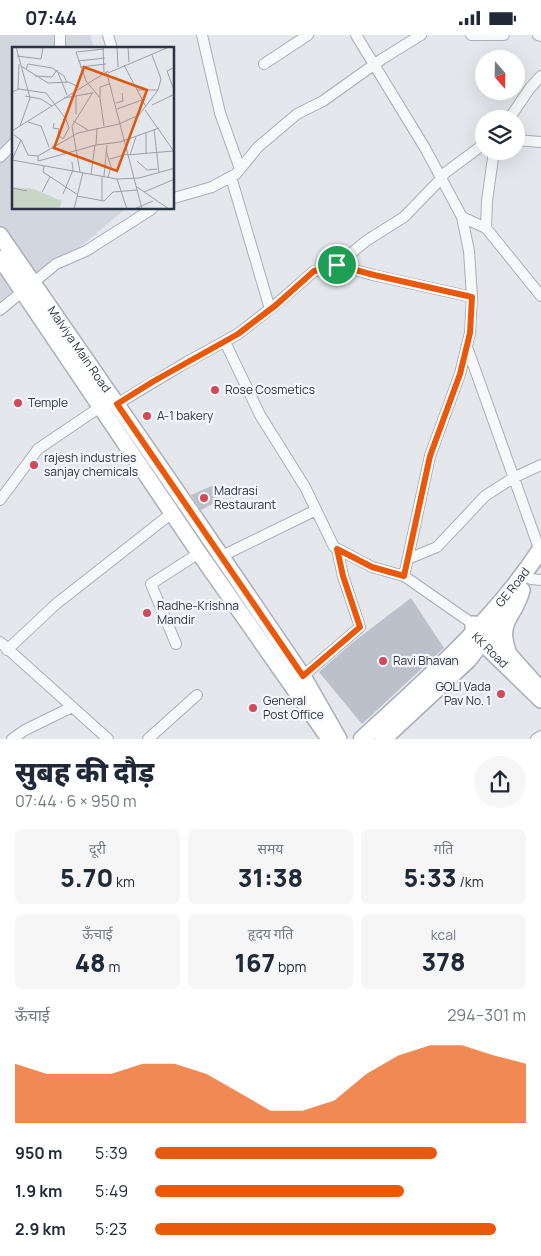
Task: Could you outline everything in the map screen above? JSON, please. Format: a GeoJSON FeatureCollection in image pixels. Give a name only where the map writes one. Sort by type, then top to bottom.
{"type":"FeatureCollection","features":[{"type":"Feature","properties":{"kind":"main road","name":"GE Road"},"geometry":{"type":"LineString","coordinates":[[480,632],[529,581],[540,554]]}},
{"type":"Feature","properties":{"kind":"main road"},"geometry":{"type":"LineString","coordinates":[[382,739],[468,660],[480,632]]}},
{"type":"Feature","properties":{"kind":"main road"},"geometry":{"type":"LineString","coordinates":[[362,739],[480,632]]}},
{"type":"Feature","properties":{"kind":"street"},"geometry":{"type":"LineString","coordinates":[[202,35],[220,113],[240,169]]}},
{"type":"Feature","properties":{"kind":"street"},"geometry":{"type":"LineString","coordinates":[[264,64],[308,35]]}},
{"type":"Feature","properties":{"kind":"street"},"geometry":{"type":"LineString","coordinates":[[356,35],[425,148],[462,217],[469,251],[472,297],[470,333],[460,374],[430,456],[404,576]]}},
{"type":"Feature","properties":{"kind":"street"},"geometry":{"type":"LineString","coordinates":[[175,198],[212,187],[232,177],[258,147],[296,114],[323,101],[421,35]]}},
{"type":"Feature","properties":{"kind":"street"},"geometry":{"type":"LineString","coordinates":[[470,35],[504,35]]}},
{"type":"Feature","properties":{"kind":"street"},"geometry":{"type":"LineString","coordinates":[[515,110],[541,75]]}},
{"type":"Feature","properties":{"kind":"street"},"geometry":{"type":"LineString","coordinates":[[525,141],[541,142]]}},
{"type":"Feature","properties":{"kind":"street"},"geometry":{"type":"LineString","coordinates":[[0,157],[12,145]]}},
{"type":"Feature","properties":{"kind":"street"},"geometry":{"type":"LineString","coordinates":[[0,500],[38,449],[100,407],[162,376],[238,334],[314,271],[337,265],[366,241],[404,217],[445,173],[475,151]]}},
{"type":"Feature","properties":{"kind":"street"},"geometry":{"type":"LineString","coordinates":[[486,228],[487,201],[493,160]]}},
{"type":"Feature","properties":{"kind":"street"},"geometry":{"type":"LineString","coordinates":[[232,177],[270,309]]}},
{"type":"Feature","properties":{"kind":"street"},"geometry":{"type":"LineString","coordinates":[[0,310],[56,264],[86,251],[150,210]]}},
{"type":"Feature","properties":{"kind":"street"},"geometry":{"type":"LineString","coordinates":[[462,217],[486,228],[541,296]]}},
{"type":"Feature","properties":{"kind":"street","name":"Malviya Main Road"},"geometry":{"type":"LineString","coordinates":[[0,235],[28,287],[100,407],[319,723],[328,739]]}},
{"type":"Feature","properties":{"kind":"street","name":"Malviya Main Road"},"geometry":{"type":"LineString","coordinates":[[0,258],[28,287],[114,401],[303,676],[340,739]]}},
{"type":"Feature","properties":{"kind":"street"},"geometry":{"type":"LineString","coordinates":[[337,265],[472,297]]}},
{"type":"Feature","properties":{"kind":"street"},"geometry":{"type":"LineString","coordinates":[[225,342],[260,415],[284,451],[334,547],[372,567],[404,576],[480,632]]}},
{"type":"Feature","properties":{"kind":"street"},"geometry":{"type":"LineString","coordinates":[[467,347],[540,554]]}},
{"type":"Feature","properties":{"kind":"street"},"geometry":{"type":"LineString","coordinates":[[408,559],[437,547],[485,496],[514,478],[541,465]]}},
{"type":"Feature","properties":{"kind":"street"},"geometry":{"type":"LineString","coordinates":[[222,556],[316,510]]}},
{"type":"Feature","properties":{"kind":"street"},"geometry":{"type":"LineString","coordinates":[[108,739],[53,687],[4,646],[172,513]]}},
{"type":"Feature","properties":{"kind":"street"},"geometry":{"type":"LineString","coordinates":[[303,676],[360,627],[343,576],[337,549]]}},
{"type":"Feature","properties":{"kind":"street"},"geometry":{"type":"LineString","coordinates":[[176,644],[151,583],[200,553]]}},
{"type":"Feature","properties":{"kind":"street"},"geometry":{"type":"LineString","coordinates":[[457,670],[487,655],[501,654],[504,640],[503,629],[529,581]]}},
{"type":"Feature","properties":{"kind":"street","name":"KK Road"},"geometry":{"type":"LineString","coordinates":[[480,632],[541,700]]}},
{"type":"Feature","properties":{"kind":"street","name":"KK Road"},"geometry":{"type":"LineString","coordinates":[[501,654],[541,690]]}},
{"type":"Feature","properties":{"kind":"street"},"geometry":{"type":"LineString","coordinates":[[148,739],[197,695]]}},
{"type":"Feature","properties":{"kind":"street"},"geometry":{"type":"LineString","coordinates":[[12,739],[25,730],[72,707]]}},
{"type":"Feature","properties":{"kind":"street"},"geometry":{"type":"LineString","coordinates":[[390,739],[402,726],[408,715]]}},
{"type":"Feature","properties":{"kind":"street"},"geometry":{"type":"LineString","coordinates":[[536,739],[541,736]]}},
{"type":"Feature","properties":{"kind":"shaded area"},"geometry":{"type":"Polygon","coordinates":[[[0,35],[90,35],[93,47],[12,47],[12,210],[124,210],[0,314],[0,35]]]}},
{"type":"Feature","properties":{"kind":"building","name":"Madrasi Restaurant"},"geometry":{"type":"Polygon","coordinates":[[[214,485],[220,500],[201,510],[191,495],[214,485]]]}},
{"type":"Feature","properties":{"kind":"building","name":"Ravi Bhavan"},"geometry":{"type":"Polygon","coordinates":[[[411,598],[444,648],[362,724],[319,672],[352,643],[411,598]]]}},
{"type":"Feature","properties":{"kind":"place","name":"Rose Cosmetics"},"geometry":{"type":"Point","coordinates":[215,390]}},
{"type":"Feature","properties":{"kind":"place","name":"Temple"},"geometry":{"type":"Point","coordinates":[18,403]}},
{"type":"Feature","properties":{"kind":"place","name":"A-1 bakery"},"geometry":{"type":"Point","coordinates":[147,416]}},
{"type":"Feature","properties":{"kind":"place","name":"rajesh industries sanjay chemicals"},"geometry":{"type":"Point","coordinates":[34,465]}},
{"type":"Feature","properties":{"kind":"place","name":"Madrasi Restaurant"},"geometry":{"type":"Point","coordinates":[204,498]}},
{"type":"Feature","properties":{"kind":"place","name":"Radhe-Krishna Mandir"},"geometry":{"type":"Point","coordinates":[147,613]}},
{"type":"Feature","properties":{"kind":"place","name":"Ravi Bhavan"},"geometry":{"type":"Point","coordinates":[383,661]}},
{"type":"Feature","properties":{"kind":"place","name":"GOLI Vada Pav No. 1"},"geometry":{"type":"Point","coordinates":[501,694]}},
{"type":"Feature","properties":{"kind":"place","name":"General Post Office"},"geometry":{"type":"Point","coordinates":[253,708]}},
{"type":"Feature","properties":{"kind":"route"},"geometry":{"type":"LineString","coordinates":[[337,265],[472,297],[470,333],[460,374],[430,456],[404,576],[372,567],[337,549],[343,576],[360,627],[303,676],[117,404],[238,334],[276,305],[314,271],[337,265]]}}]}
